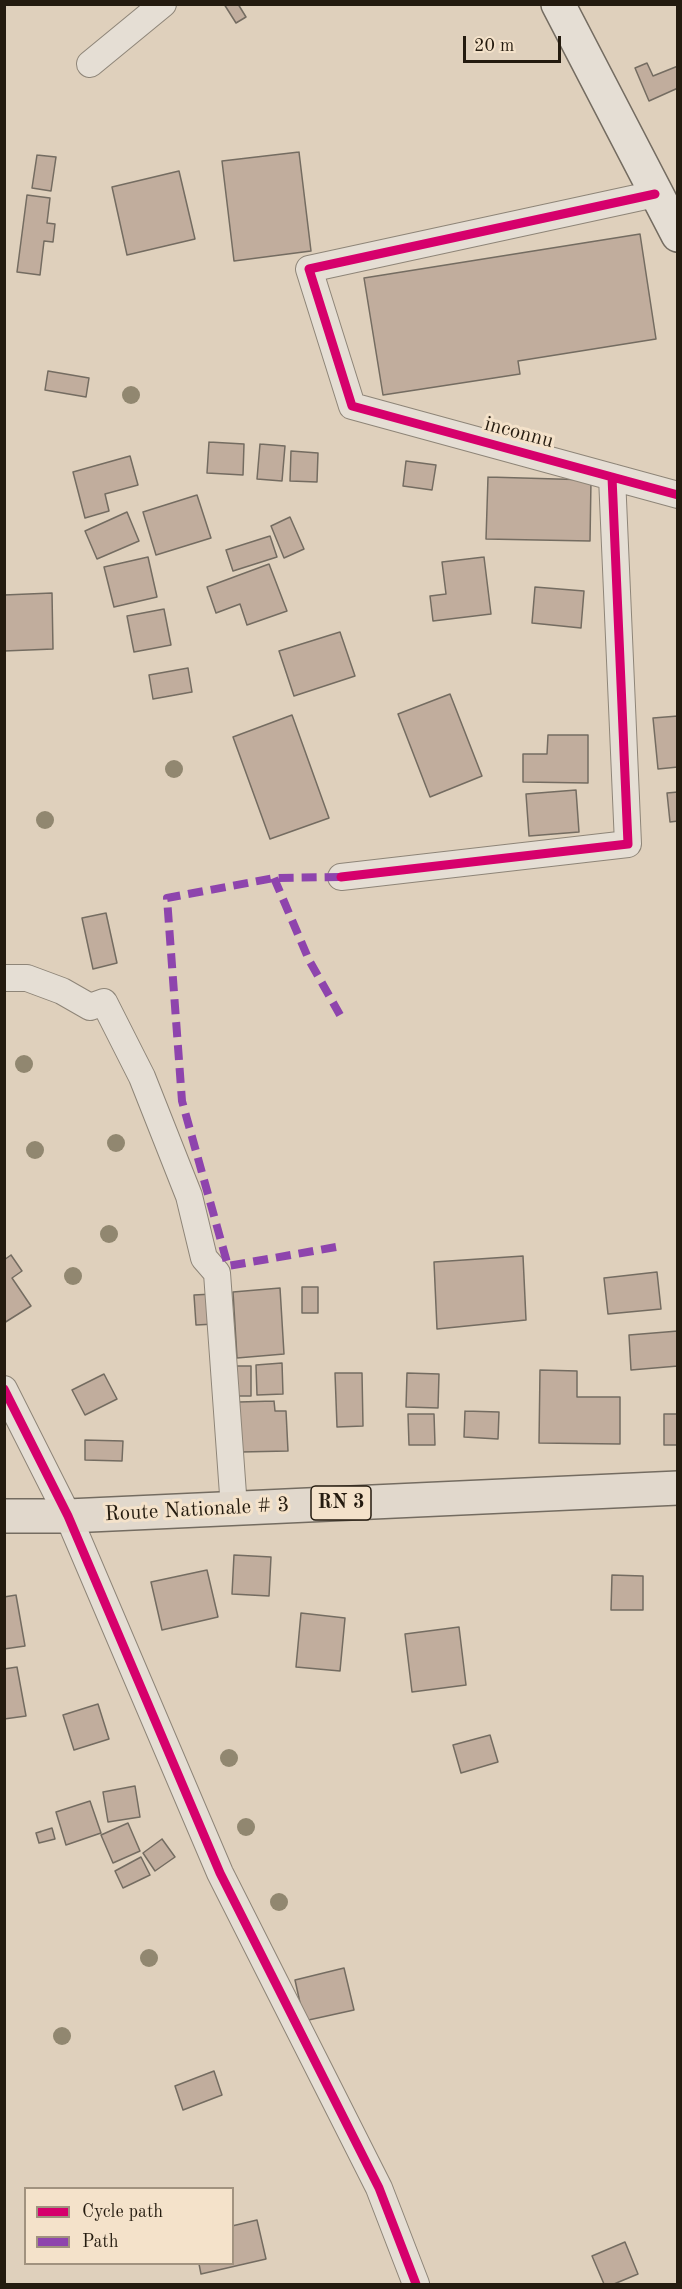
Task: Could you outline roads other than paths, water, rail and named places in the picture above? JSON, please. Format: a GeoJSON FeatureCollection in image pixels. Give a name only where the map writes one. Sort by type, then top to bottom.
{"type":"FeatureCollection","features":[{"type":"Feature","properties":{"kind":"main road"},"geometry":{"type":"LineString","coordinates":[[558,4],[678,236]]}},
{"type":"Feature","properties":{"kind":"main road","name":"Route Nationale # 3"},"geometry":{"type":"LineString","coordinates":[[4,1516],[68,1516],[678,1488]]}},
{"type":"Feature","properties":{"kind":"street"},"geometry":{"type":"LineString","coordinates":[[90,64],[163,4]]}},
{"type":"Feature","properties":{"kind":"street","name":"inconnu"},"geometry":{"type":"LineString","coordinates":[[656,194],[309,269],[352,406],[678,495]]}},
{"type":"Feature","properties":{"kind":"street"},"geometry":{"type":"LineString","coordinates":[[341,877],[628,844],[612,477]]}},
{"type":"Feature","properties":{"kind":"street"},"geometry":{"type":"LineString","coordinates":[[4,978],[36,981],[63,991],[90,1008],[104,1002],[142,1077],[189,1196],[204,1258],[217,1273],[234,1508]]}},
{"type":"Feature","properties":{"kind":"street"},"geometry":{"type":"LineString","coordinates":[[4,1389],[68,1516],[220,1873],[379,2188],[416,2284]]}}]}
